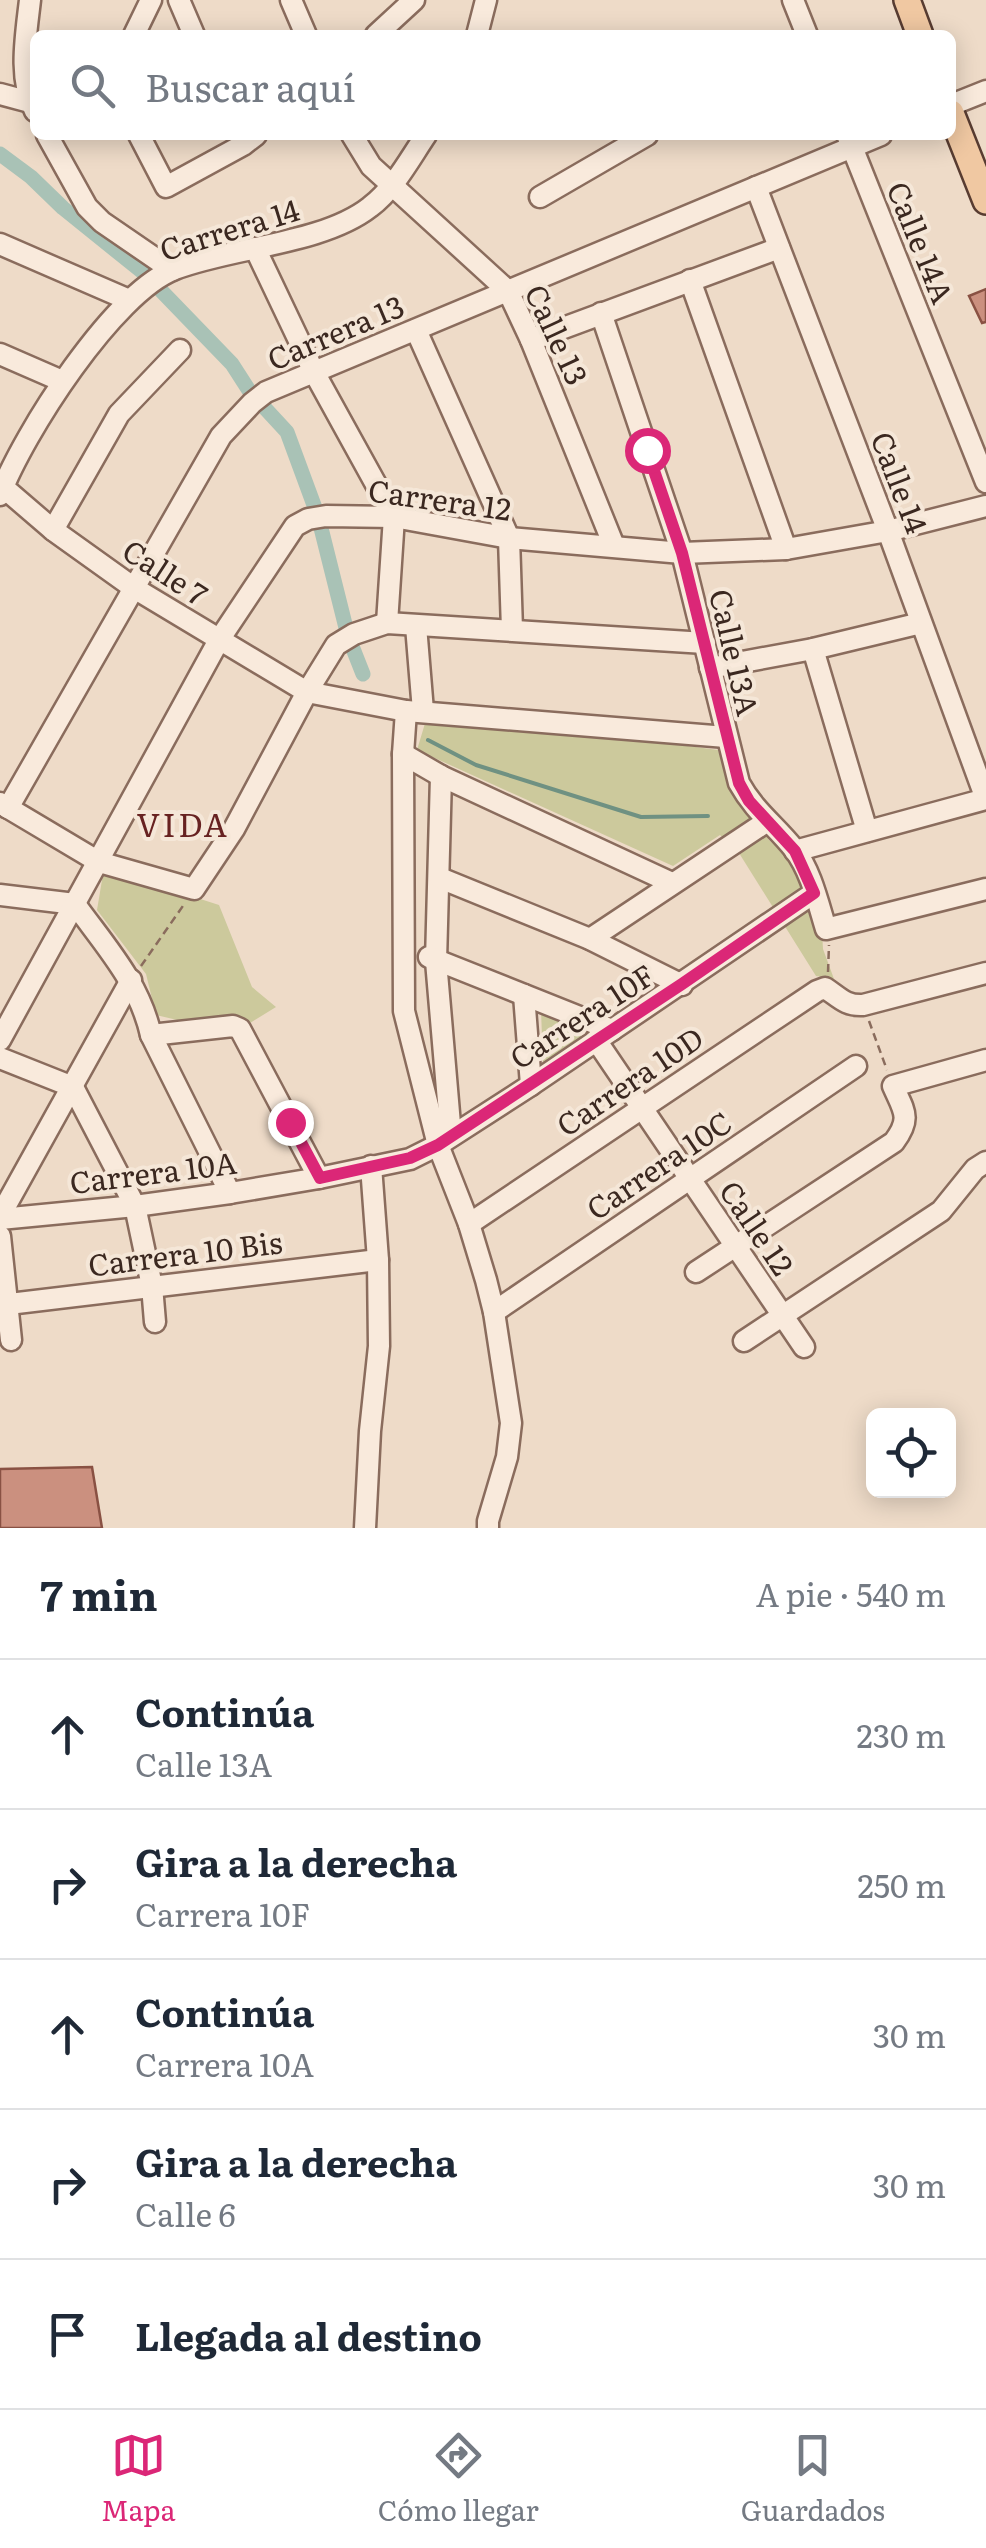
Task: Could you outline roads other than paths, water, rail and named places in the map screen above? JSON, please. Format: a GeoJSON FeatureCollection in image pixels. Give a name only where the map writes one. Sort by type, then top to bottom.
{"type":"FeatureCollection","features":[{"type":"Feature","properties":{"kind":"main road"},"geometry":{"type":"LineString","coordinates":[[906,0],[918,30]]}},
{"type":"Feature","properties":{"kind":"main road"},"geometry":{"type":"LineString","coordinates":[[956,122],[986,201]]}},
{"type":"Feature","properties":{"kind":"street"},"geometry":{"type":"LineString","coordinates":[[30,0],[23,54],[30,91]]}},
{"type":"Feature","properties":{"kind":"street"},"geometry":{"type":"LineString","coordinates":[[137,30],[152,0]]}},
{"type":"Feature","properties":{"kind":"street"},"geometry":{"type":"LineString","coordinates":[[179,0],[192,30]]}},
{"type":"Feature","properties":{"kind":"street"},"geometry":{"type":"LineString","coordinates":[[291,0],[304,30]]}},
{"type":"Feature","properties":{"kind":"street"},"geometry":{"type":"LineString","coordinates":[[381,30],[414,0]]}},
{"type":"Feature","properties":{"kind":"street"},"geometry":{"type":"LineString","coordinates":[[478,30],[486,0]]}},
{"type":"Feature","properties":{"kind":"street"},"geometry":{"type":"LineString","coordinates":[[793,0],[805,30]]}},
{"type":"Feature","properties":{"kind":"street"},"geometry":{"type":"LineString","coordinates":[[956,106],[986,91]]}},
{"type":"Feature","properties":{"kind":"street"},"geometry":{"type":"LineString","coordinates":[[0,94],[30,106]]}},
{"type":"Feature","properties":{"kind":"street"},"geometry":{"type":"LineString","coordinates":[[50,140],[87,207],[150,284]]}},
{"type":"Feature","properties":{"kind":"street"},"geometry":{"type":"LineString","coordinates":[[142,140],[166,187],[243,140]]}},
{"type":"Feature","properties":{"kind":"street"},"geometry":{"type":"LineString","coordinates":[[355,140],[371,166],[392,186]]}},
{"type":"Feature","properties":{"kind":"street","name":"Carrera 14"},"geometry":{"type":"LineString","coordinates":[[150,284],[255,248],[349,222],[392,186],[423,140]]}},
{"type":"Feature","properties":{"kind":"street"},"geometry":{"type":"LineString","coordinates":[[540,197],[638,140]]}},
{"type":"Feature","properties":{"kind":"street","name":"Carrera 13"},"geometry":{"type":"LineString","coordinates":[[4,806],[221,436],[259,398],[756,187],[849,141]]}},
{"type":"Feature","properties":{"kind":"street","name":"Calle 14A"},"geometry":{"type":"LineString","coordinates":[[849,141],[986,482]]}},
{"type":"Feature","properties":{"kind":"street","name":"Calle 13"},"geometry":{"type":"LineString","coordinates":[[392,186],[508,291],[614,546]]}},
{"type":"Feature","properties":{"kind":"street","name":"Calle 14"},"geometry":{"type":"LineString","coordinates":[[756,187],[986,799]]}},
{"type":"Feature","properties":{"kind":"street"},"geometry":{"type":"LineString","coordinates":[[0,244],[150,284]]}},
{"type":"Feature","properties":{"kind":"street"},"geometry":{"type":"LineString","coordinates":[[255,248],[314,372],[394,517],[387,623]]}},
{"type":"Feature","properties":{"kind":"street"},"geometry":{"type":"LineString","coordinates":[[531,340],[779,248]]}},
{"type":"Feature","properties":{"kind":"street"},"geometry":{"type":"LineString","coordinates":[[690,280],[786,549]]}},
{"type":"Feature","properties":{"kind":"street"},"geometry":{"type":"LineString","coordinates":[[3,481],[62,381],[150,284]]}},
{"type":"Feature","properties":{"kind":"street","name":"Calle 13A"},"geometry":{"type":"LineString","coordinates":[[601,314],[682,553],[739,783],[766,822],[795,851],[826,929],[986,888]]}},
{"type":"Feature","properties":{"kind":"street"},"geometry":{"type":"LineString","coordinates":[[416,330],[509,538],[512,630]]}},
{"type":"Feature","properties":{"kind":"street"},"geometry":{"type":"LineString","coordinates":[[53,530],[119,414],[180,350]]}},
{"type":"Feature","properties":{"kind":"street"},"geometry":{"type":"LineString","coordinates":[[0,354],[62,381]]}},
{"type":"Feature","properties":{"kind":"street","name":"Calle 7"},"geometry":{"type":"LineString","coordinates":[[3,481],[53,530],[134,588],[307,692],[414,711],[726,736]]}},
{"type":"Feature","properties":{"kind":"street","name":"Carrera 12"},"geometry":{"type":"LineString","coordinates":[[0,1040],[219,640],[295,526],[326,516],[394,517],[509,538],[682,553],[786,549],[888,531],[986,506]]}},
{"type":"Feature","properties":{"kind":"street"},"geometry":{"type":"LineString","coordinates":[[4,806],[99,862],[194,889],[234,830],[336,645],[354,634],[387,623],[704,643]]}},
{"type":"Feature","properties":{"kind":"street"},"geometry":{"type":"LineString","coordinates":[[710,668],[921,623]]}},
{"type":"Feature","properties":{"kind":"street"},"geometry":{"type":"LineString","coordinates":[[416,626],[414,711],[403,754],[404,1011],[494,1312],[510,1423],[507,1457],[488,1528]]}},
{"type":"Feature","properties":{"kind":"street"},"geometry":{"type":"LineString","coordinates":[[812,648],[868,831]]}},
{"type":"Feature","properties":{"kind":"street"},"geometry":{"type":"LineString","coordinates":[[403,754],[672,883]]}},
{"type":"Feature","properties":{"kind":"street"},"geometry":{"type":"LineString","coordinates":[[442,776],[436,960],[444,1141]]}},
{"type":"Feature","properties":{"kind":"street"},"geometry":{"type":"LineString","coordinates":[[795,851],[986,799]]}},
{"type":"Feature","properties":{"kind":"street"},"geometry":{"type":"LineString","coordinates":[[590,938],[766,822]]}},
{"type":"Feature","properties":{"kind":"street"},"geometry":{"type":"LineString","coordinates":[[440,878],[590,938],[682,984]]}},
{"type":"Feature","properties":{"kind":"street","name":"Carrera 10F"},"geometry":{"type":"LineString","coordinates":[[371,1166],[410,1158],[444,1141],[814,893]]}},
{"type":"Feature","properties":{"kind":"street"},"geometry":{"type":"LineString","coordinates":[[0,895],[74,904],[131,980],[150,1035],[230,1193]]}},
{"type":"Feature","properties":{"kind":"street"},"geometry":{"type":"LineString","coordinates":[[405,944],[524,995],[604,1036]]}},
{"type":"Feature","properties":{"kind":"street","name":"Carrera 10D"},"geometry":{"type":"LineString","coordinates":[[469,1224],[825,988],[841,1002],[854,1006],[986,973]]}},
{"type":"Feature","properties":{"kind":"street"},"geometry":{"type":"LineString","coordinates":[[0,1218],[131,980]]}},
{"type":"Feature","properties":{"kind":"street"},"geometry":{"type":"LineString","coordinates":[[524,995],[531,1085]]}},
{"type":"Feature","properties":{"kind":"street"},"geometry":{"type":"LineString","coordinates":[[150,1035],[233,1026],[240,1029],[320,1178]]}},
{"type":"Feature","properties":{"kind":"street","name":"Calle 12"},"geometry":{"type":"LineString","coordinates":[[604,1036],[641,1108],[804,1347]]}},
{"type":"Feature","properties":{"kind":"street"},"geometry":{"type":"LineString","coordinates":[[0,1058],[73,1087],[135,1206],[152,1286],[155,1322]]}},
{"type":"Feature","properties":{"kind":"street"},"geometry":{"type":"LineString","coordinates":[[696,1272],[894,1142],[904,1128],[905,1114],[892,1086],[986,1060]]}},
{"type":"Feature","properties":{"kind":"street","name":"Carrera 10C"},"geometry":{"type":"LineString","coordinates":[[494,1312],[856,1066]]}},
{"type":"Feature","properties":{"kind":"street"},"geometry":{"type":"LineString","coordinates":[[744,1342],[941,1212],[975,1169],[986,1162]]}},
{"type":"Feature","properties":{"kind":"street"},"geometry":{"type":"LineString","coordinates":[[364,1528],[378,1346],[378,1260],[371,1166]]}},
{"type":"Feature","properties":{"kind":"street","name":"Carrera 10A"},"geometry":{"type":"LineString","coordinates":[[0,1218],[230,1193],[371,1166]]}},
{"type":"Feature","properties":{"kind":"street"},"geometry":{"type":"LineString","coordinates":[[0,1236],[10,1340]]}},
{"type":"Feature","properties":{"kind":"street","name":"Carrera 10 Bis"},"geometry":{"type":"LineString","coordinates":[[4,1305],[378,1260]]}},
{"type":"Feature","properties":{"kind":"waterway"},"geometry":{"type":"LineString","coordinates":[[0,154],[145,274],[232,364],[250,392],[287,432],[318,516],[348,636],[363,674]]}},
{"type":"Feature","properties":{"kind":"waterway"},"geometry":{"type":"LineString","coordinates":[[428,740],[476,765],[641,817],[708,816]]}},
{"type":"Feature","properties":{"kind":"district","name":"VIDA"},"geometry":{"type":"Point","coordinates":[183,823]}}]}
